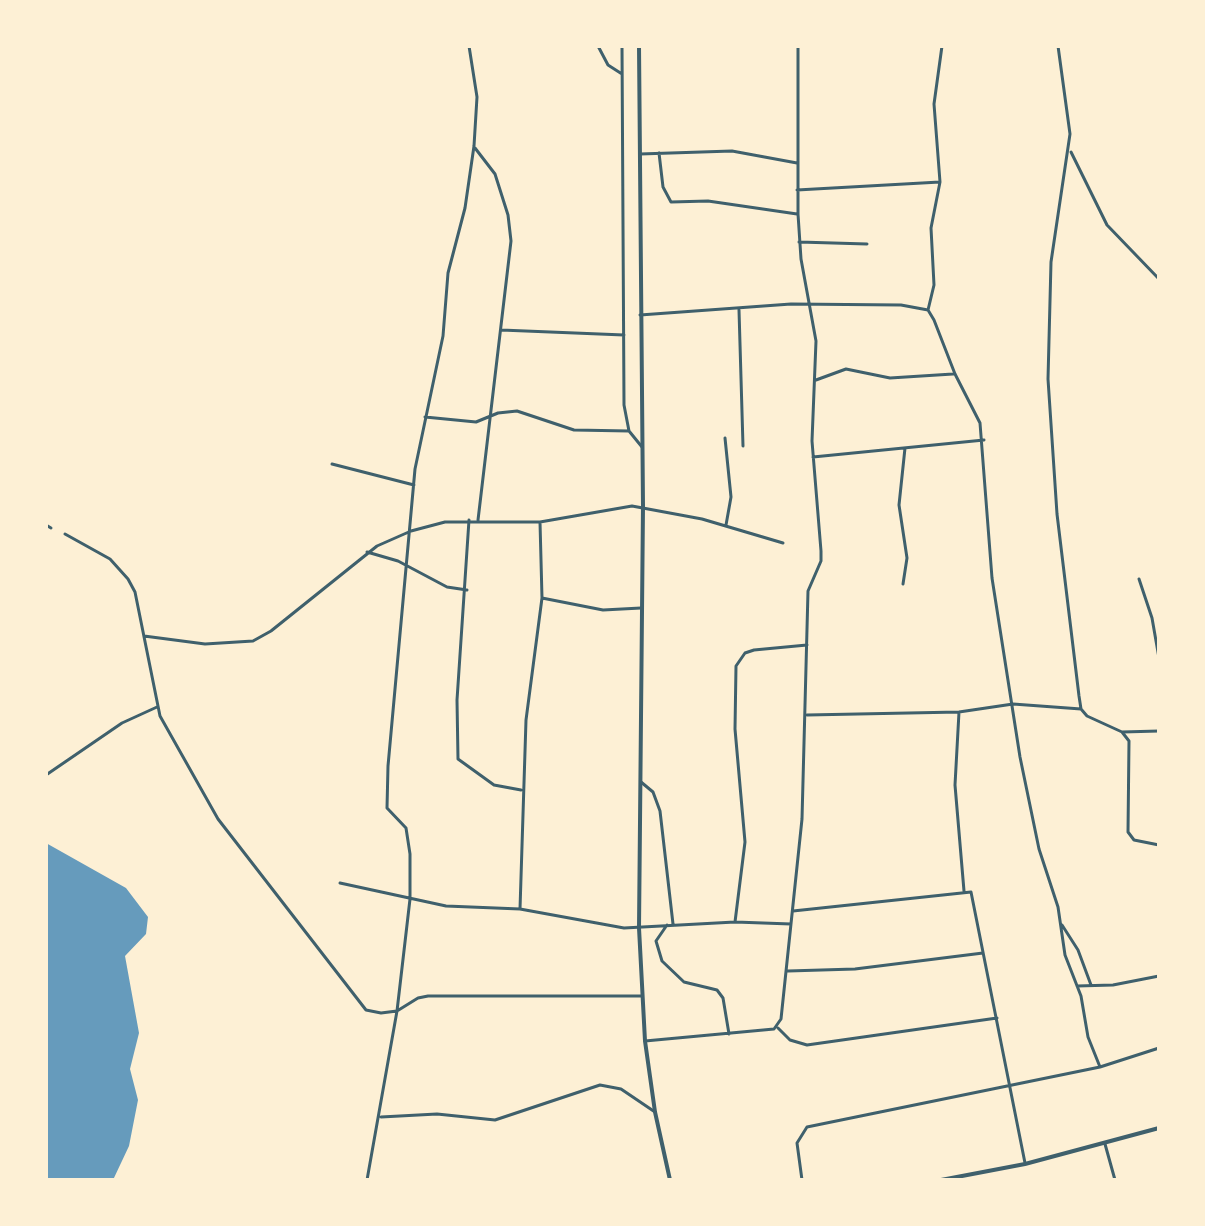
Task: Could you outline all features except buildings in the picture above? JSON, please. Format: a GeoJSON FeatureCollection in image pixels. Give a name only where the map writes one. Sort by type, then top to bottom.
{"type":"FeatureCollection","features":[{"type":"Feature","properties":{"kind":"street"},"geometry":{"type":"LineString","coordinates":[[375,1180],[367,1179],[397,1011],[410,899],[409,835],[405,826],[389,815],[386,803],[414,485],[443,336],[448,273],[465,208],[474,146],[477,97],[469,46]]}},
{"type":"Feature","properties":{"kind":"street"},"geometry":{"type":"LineString","coordinates":[[598,46],[608,65],[622,74]]}},
{"type":"Feature","properties":{"kind":"street"},"geometry":{"type":"LineString","coordinates":[[622,46],[624,415],[629,431],[642,447]]}},
{"type":"Feature","properties":{"kind":"street"},"geometry":{"type":"LineString","coordinates":[[639,46],[643,506],[639,928],[645,1041],[655,1112],[670,1180]]}},
{"type":"Feature","properties":{"kind":"street"},"geometry":{"type":"LineString","coordinates":[[778,1028],[793,911],[807,715],[808,591],[821,561],[813,457],[816,380],[812,304],[799,242],[798,46]]}},
{"type":"Feature","properties":{"kind":"street"},"geometry":{"type":"LineString","coordinates":[[942,46],[934,104],[940,182],[931,228],[933,294],[928,310],[941,334],[955,374],[974,408],[984,440],[992,578],[1039,849],[1060,922],[1065,955],[1077,986],[1088,1037],[1100,1067]]}},
{"type":"Feature","properties":{"kind":"street"},"geometry":{"type":"LineString","coordinates":[[1058,46],[1069,118],[1070,149],[1051,262],[1048,379],[1057,514],[1081,709],[1093,721],[1122,732],[1159,731]]}},
{"type":"Feature","properties":{"kind":"street"},"geometry":{"type":"LineString","coordinates":[[474,146],[491,166],[511,228],[478,520]]}},
{"type":"Feature","properties":{"kind":"street"},"geometry":{"type":"LineString","coordinates":[[1070,149],[1107,225],[1159,279]]}},
{"type":"Feature","properties":{"kind":"street"},"geometry":{"type":"LineString","coordinates":[[640,154],[732,151],[797,163]]}},
{"type":"Feature","properties":{"kind":"street"},"geometry":{"type":"LineString","coordinates":[[659,153],[663,187],[671,202],[708,201],[798,214]]}},
{"type":"Feature","properties":{"kind":"street"},"geometry":{"type":"LineString","coordinates":[[797,190],[940,182]]}},
{"type":"Feature","properties":{"kind":"street"},"geometry":{"type":"LineString","coordinates":[[799,242],[867,244]]}},
{"type":"Feature","properties":{"kind":"street"},"geometry":{"type":"LineString","coordinates":[[640,315],[812,304],[901,305],[928,310]]}},
{"type":"Feature","properties":{"kind":"street"},"geometry":{"type":"LineString","coordinates":[[739,309],[743,446]]}},
{"type":"Feature","properties":{"kind":"street"},"geometry":{"type":"LineString","coordinates":[[501,330],[624,335]]}},
{"type":"Feature","properties":{"kind":"street"},"geometry":{"type":"LineString","coordinates":[[816,380],[846,369],[890,378],[955,374]]}},
{"type":"Feature","properties":{"kind":"street"},"geometry":{"type":"LineString","coordinates":[[425,417],[466,423],[517,411],[574,430],[629,431]]}},
{"type":"Feature","properties":{"kind":"street"},"geometry":{"type":"LineString","coordinates":[[725,438],[731,497],[726,525]]}},
{"type":"Feature","properties":{"kind":"street"},"geometry":{"type":"LineString","coordinates":[[813,457],[984,440]]}},
{"type":"Feature","properties":{"kind":"street"},"geometry":{"type":"LineString","coordinates":[[903,584],[907,558],[899,505],[905,448]]}},
{"type":"Feature","properties":{"kind":"street"},"geometry":{"type":"LineString","coordinates":[[332,464],[414,485]]}},
{"type":"Feature","properties":{"kind":"street"},"geometry":{"type":"LineString","coordinates":[[144,636],[205,644],[253,641],[271,631],[367,552],[411,531],[469,520],[540,522],[643,506],[726,525],[783,543]]}},
{"type":"Feature","properties":{"kind":"street"},"geometry":{"type":"LineString","coordinates":[[469,520],[467,590],[457,691],[458,759],[494,785],[521,790]]}},
{"type":"Feature","properties":{"kind":"street"},"geometry":{"type":"LineString","coordinates":[[520,909],[521,790],[527,712],[542,598],[540,522]]}},
{"type":"Feature","properties":{"kind":"street"},"geometry":{"type":"LineString","coordinates":[[65,534],[100,552],[120,568],[135,592],[157,707],[218,819],[366,1010],[381,1013],[397,1011],[418,998],[428,996],[642,996]]}},
{"type":"Feature","properties":{"kind":"street"},"geometry":{"type":"LineString","coordinates":[[367,552],[409,566],[447,587],[467,590]]}},
{"type":"Feature","properties":{"kind":"street"},"geometry":{"type":"LineString","coordinates":[[1139,579],[1152,618],[1159,658]]}},
{"type":"Feature","properties":{"kind":"street"},"geometry":{"type":"LineString","coordinates":[[542,598],[603,610],[641,608]]}},
{"type":"Feature","properties":{"kind":"street"},"geometry":{"type":"LineString","coordinates":[[735,922],[745,842],[735,729],[736,666],[745,653],[754,650],[808,645]]}},
{"type":"Feature","properties":{"kind":"street"},"geometry":{"type":"LineString","coordinates":[[807,715],[959,712],[1013,704],[1081,709]]}},
{"type":"Feature","properties":{"kind":"street"},"geometry":{"type":"LineString","coordinates":[[46,775],[122,723],[157,707]]}},
{"type":"Feature","properties":{"kind":"street"},"geometry":{"type":"LineString","coordinates":[[959,712],[955,785],[964,891]]}},
{"type":"Feature","properties":{"kind":"street"},"geometry":{"type":"LineString","coordinates":[[1122,732],[1131,750],[1128,832],[1134,840],[1159,845]]}},
{"type":"Feature","properties":{"kind":"street"},"geometry":{"type":"LineString","coordinates":[[641,782],[653,792],[660,811],[670,924],[656,941],[662,961],[684,982],[717,990],[723,998],[729,1034]]}},
{"type":"Feature","properties":{"kind":"street"},"geometry":{"type":"LineString","coordinates":[[340,883],[446,906],[520,909],[615,927],[735,922],[791,924]]}},
{"type":"Feature","properties":{"kind":"street"},"geometry":{"type":"LineString","coordinates":[[793,911],[971,892],[1012,1086],[1025,1164]]}},
{"type":"Feature","properties":{"kind":"street"},"geometry":{"type":"LineString","coordinates":[[1060,922],[1078,950],[1091,985]]}},
{"type":"Feature","properties":{"kind":"street"},"geometry":{"type":"LineString","coordinates":[[786,971],[855,969],[983,953]]}},
{"type":"Feature","properties":{"kind":"street"},"geometry":{"type":"LineString","coordinates":[[1077,986],[1113,985],[1159,976]]}},
{"type":"Feature","properties":{"kind":"street"},"geometry":{"type":"LineString","coordinates":[[778,1028],[790,1040],[807,1045],[997,1018]]}},
{"type":"Feature","properties":{"kind":"street"},"geometry":{"type":"LineString","coordinates":[[645,1041],[778,1028]]}},
{"type":"Feature","properties":{"kind":"street"},"geometry":{"type":"LineString","coordinates":[[802,1180],[797,1143],[807,1127],[1100,1067],[1159,1048]]}},
{"type":"Feature","properties":{"kind":"street"},"geometry":{"type":"LineString","coordinates":[[380,1117],[437,1114],[495,1120],[600,1085],[621,1089],[655,1112]]}},
{"type":"Feature","properties":{"kind":"street"},"geometry":{"type":"LineString","coordinates":[[941,1180],[1025,1164],[1159,1128]]}},
{"type":"Feature","properties":{"kind":"street"},"geometry":{"type":"LineString","coordinates":[[1105,1144],[1115,1180]]}},
{"type":"Feature","properties":{"kind":"water"},"geometry":{"type":"Polygon","coordinates":[[[46,843],[126,888],[148,917],[146,934],[125,956],[139,1033],[130,1069],[138,1100],[129,1146],[113,1180],[46,1180],[46,843]]]}}]}
